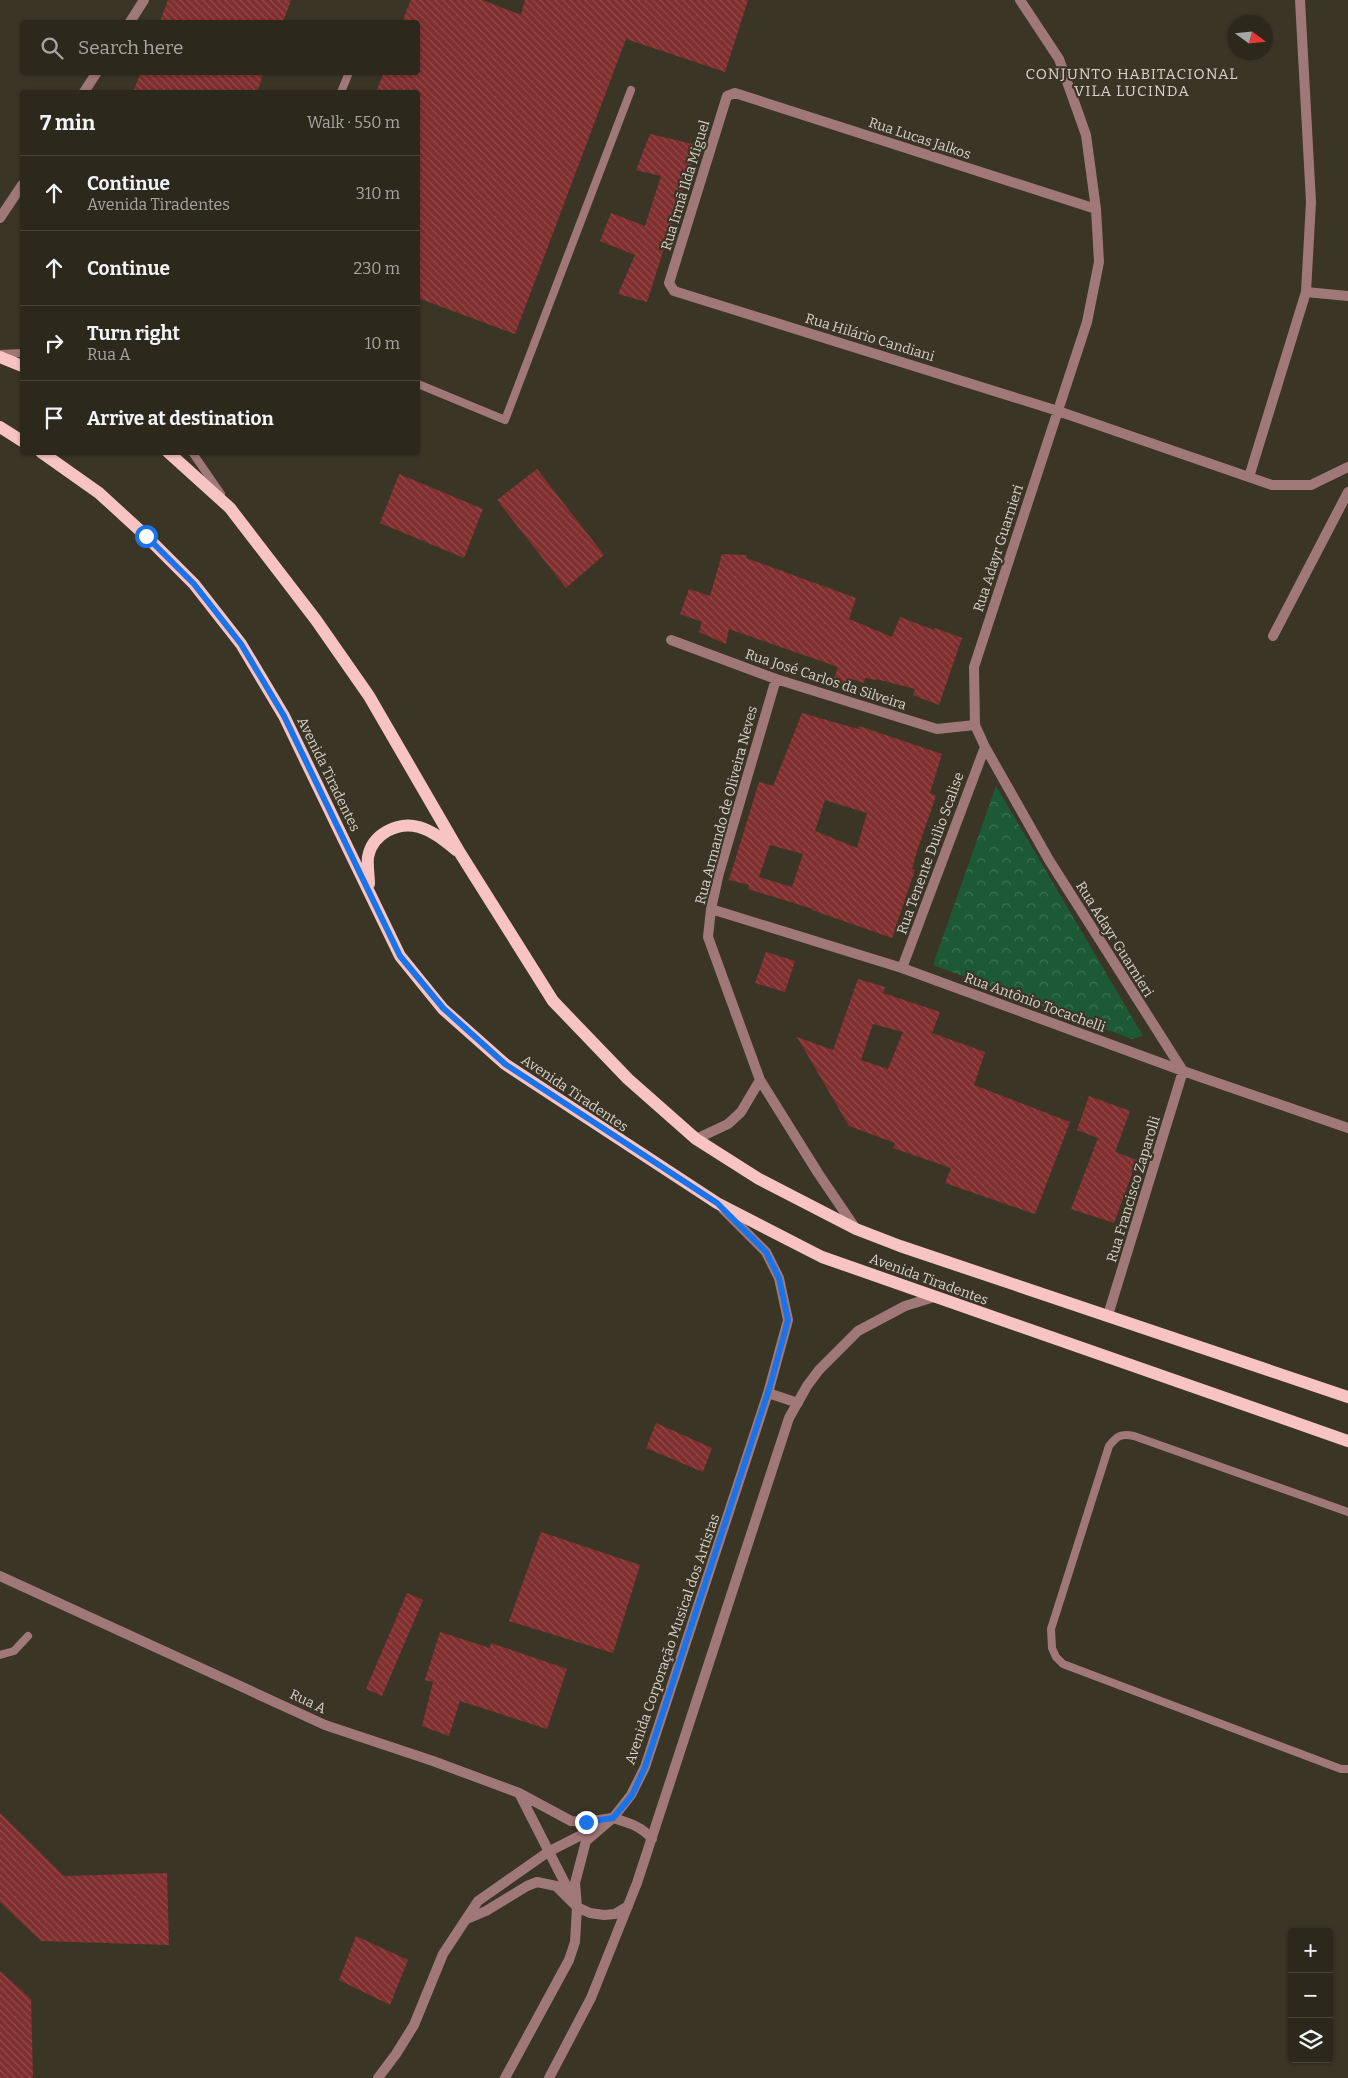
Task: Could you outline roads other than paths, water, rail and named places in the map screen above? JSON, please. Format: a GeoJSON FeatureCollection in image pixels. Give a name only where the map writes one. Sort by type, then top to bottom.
{"type":"FeatureCollection","features":[{"type":"Feature","properties":{"kind":"main road"},"geometry":{"type":"LineString","coordinates":[[0,356],[20,365]]}},
{"type":"Feature","properties":{"kind":"main road"},"geometry":{"type":"LineString","coordinates":[[0,427],[20,440]]}},
{"type":"Feature","properties":{"kind":"main road","name":"Avenida Tiradentes"},"geometry":{"type":"LineString","coordinates":[[45,455],[99,492],[146,536],[194,584],[241,644],[284,716],[400,956],[450,1015],[505,1064],[717,1203],[822,1256],[934,1297],[1348,1441]]}},
{"type":"Feature","properties":{"kind":"main road","name":"Avenida Tiradentes"},"geometry":{"type":"LineString","coordinates":[[171,455],[230,508],[316,620],[369,696],[460,853],[552,1001],[628,1079],[696,1139],[759,1179],[856,1229],[900,1246],[1348,1397]]}},
{"type":"Feature","properties":{"kind":"main road"},"geometry":{"type":"LineString","coordinates":[[369,890],[368,857],[374,840],[388,830],[418,827],[433,833],[460,853]]}},
{"type":"Feature","properties":{"kind":"street"},"geometry":{"type":"LineString","coordinates":[[131,20],[144,0]]}},
{"type":"Feature","properties":{"kind":"street","name":"Rua Adayr Guarnieri"},"geometry":{"type":"LineString","coordinates":[[1020,0],[1059,59],[1086,135],[1096,208],[1099,262],[1087,322],[974,667],[975,725],[985,747],[1049,860],[1183,1071]]}},
{"type":"Feature","properties":{"kind":"street"},"geometry":{"type":"LineString","coordinates":[[1249,477],[1306,292],[1311,202],[1300,0]]}},
{"type":"Feature","properties":{"kind":"street"},"geometry":{"type":"LineString","coordinates":[[85,90],[95,75]]}},
{"type":"Feature","properties":{"kind":"street","name":"Rua Lucas Jalkos"},"geometry":{"type":"LineString","coordinates":[[735,93],[1096,208]]}},
{"type":"Feature","properties":{"kind":"street","name":"Rua Irmã Ilda Miguel"},"geometry":{"type":"LineString","coordinates":[[674,290],[669,283],[727,96],[735,93]]}},
{"type":"Feature","properties":{"kind":"street"},"geometry":{"type":"LineString","coordinates":[[0,218],[20,188]]}},
{"type":"Feature","properties":{"kind":"street","name":"Rua Hilário Candiani"},"geometry":{"type":"LineString","coordinates":[[674,290],[1058,411],[1272,485],[1310,485],[1348,467]]}},
{"type":"Feature","properties":{"kind":"street"},"geometry":{"type":"LineString","coordinates":[[1306,292],[1348,296]]}},
{"type":"Feature","properties":{"kind":"street"},"geometry":{"type":"LineString","coordinates":[[1273,636],[1348,492]]}},
{"type":"Feature","properties":{"kind":"street","name":"Rua José Carlos da Silveira"},"geometry":{"type":"LineString","coordinates":[[671,640],[776,679],[937,729],[975,725]]}},
{"type":"Feature","properties":{"kind":"street","name":"Rua Armando de Oliveira Neves"},"geometry":{"type":"LineString","coordinates":[[776,679],[719,873],[711,909],[708,937],[760,1080],[818,1173],[856,1229]]}},
{"type":"Feature","properties":{"kind":"street","name":"Rua Tenente Duilio Scalise"},"geometry":{"type":"LineString","coordinates":[[902,968],[985,747]]}},
{"type":"Feature","properties":{"kind":"street","name":"Rua Antônio Tocachelli"},"geometry":{"type":"LineString","coordinates":[[711,909],[902,968],[1183,1071],[1348,1128]]}},
{"type":"Feature","properties":{"kind":"street","name":"Rua Francisco Zaparolli"},"geometry":{"type":"LineString","coordinates":[[1108,1315],[1183,1071]]}},
{"type":"Feature","properties":{"kind":"street"},"geometry":{"type":"LineString","coordinates":[[696,1139],[728,1124],[740,1112],[760,1080]]}},
{"type":"Feature","properties":{"kind":"street","name":"Avenida Corporação Musical dos Artistas"},"geometry":{"type":"LineString","coordinates":[[505,2078],[569,1960],[575,1942],[577,1907],[575,1883],[586,1841],[613,1818],[632,1795],[645,1767],[768,1393],[788,1320],[779,1278],[766,1252],[717,1203]]}},
{"type":"Feature","properties":{"kind":"street"},"geometry":{"type":"LineString","coordinates":[[549,2078],[591,1998],[628,1906],[652,1839],[786,1428],[798,1403],[819,1370],[858,1332],[905,1306],[934,1297]]}},
{"type":"Feature","properties":{"kind":"street"},"geometry":{"type":"LineString","coordinates":[[768,1393],[798,1403]]}},
{"type":"Feature","properties":{"kind":"street","name":"Rua A"},"geometry":{"type":"LineString","coordinates":[[0,1576],[326,1725],[433,1761],[519,1793],[571,1822],[613,1818]]}},
{"type":"Feature","properties":{"kind":"street"},"geometry":{"type":"LineString","coordinates":[[519,1793],[577,1907]]}},
{"type":"Feature","properties":{"kind":"street"},"geometry":{"type":"LineString","coordinates":[[378,2078],[414,2025],[443,1954],[478,1901],[548,1852],[613,1818],[634,1824],[644,1830],[652,1839]]}},
{"type":"Feature","properties":{"kind":"street"},"geometry":{"type":"LineString","coordinates":[[466,1920],[486,1911],[537,1882],[556,1886],[577,1907],[590,1913],[615,1914],[628,1906]]}},
{"type":"Feature","properties":{"kind":"lane"},"geometry":{"type":"LineString","coordinates":[[343,90],[348,75]]}},
{"type":"Feature","properties":{"kind":"lane"},"geometry":{"type":"LineString","coordinates":[[420,385],[505,420],[631,90]]}},
{"type":"Feature","properties":{"kind":"lane"},"geometry":{"type":"LineString","coordinates":[[0,356],[20,353]]}},
{"type":"Feature","properties":{"kind":"lane"},"geometry":{"type":"LineString","coordinates":[[194,455],[230,508]]}},
{"type":"Feature","properties":{"kind":"lane"},"geometry":{"type":"LineString","coordinates":[[1348,1512],[1134,1436],[1123,1434],[1116,1438],[1109,1446],[1057,1609],[1050,1638],[1056,1657],[1063,1664],[1348,1769]]}},
{"type":"Feature","properties":{"kind":"lane"},"geometry":{"type":"LineString","coordinates":[[0,1655],[14,1651],[28,1636]]}},
{"type":"Feature","properties":{"kind":"district","name":"CONJUNTO HABITACIONAL VILA LUCINDA"},"geometry":{"type":"Point","coordinates":[1132,82]}}]}
